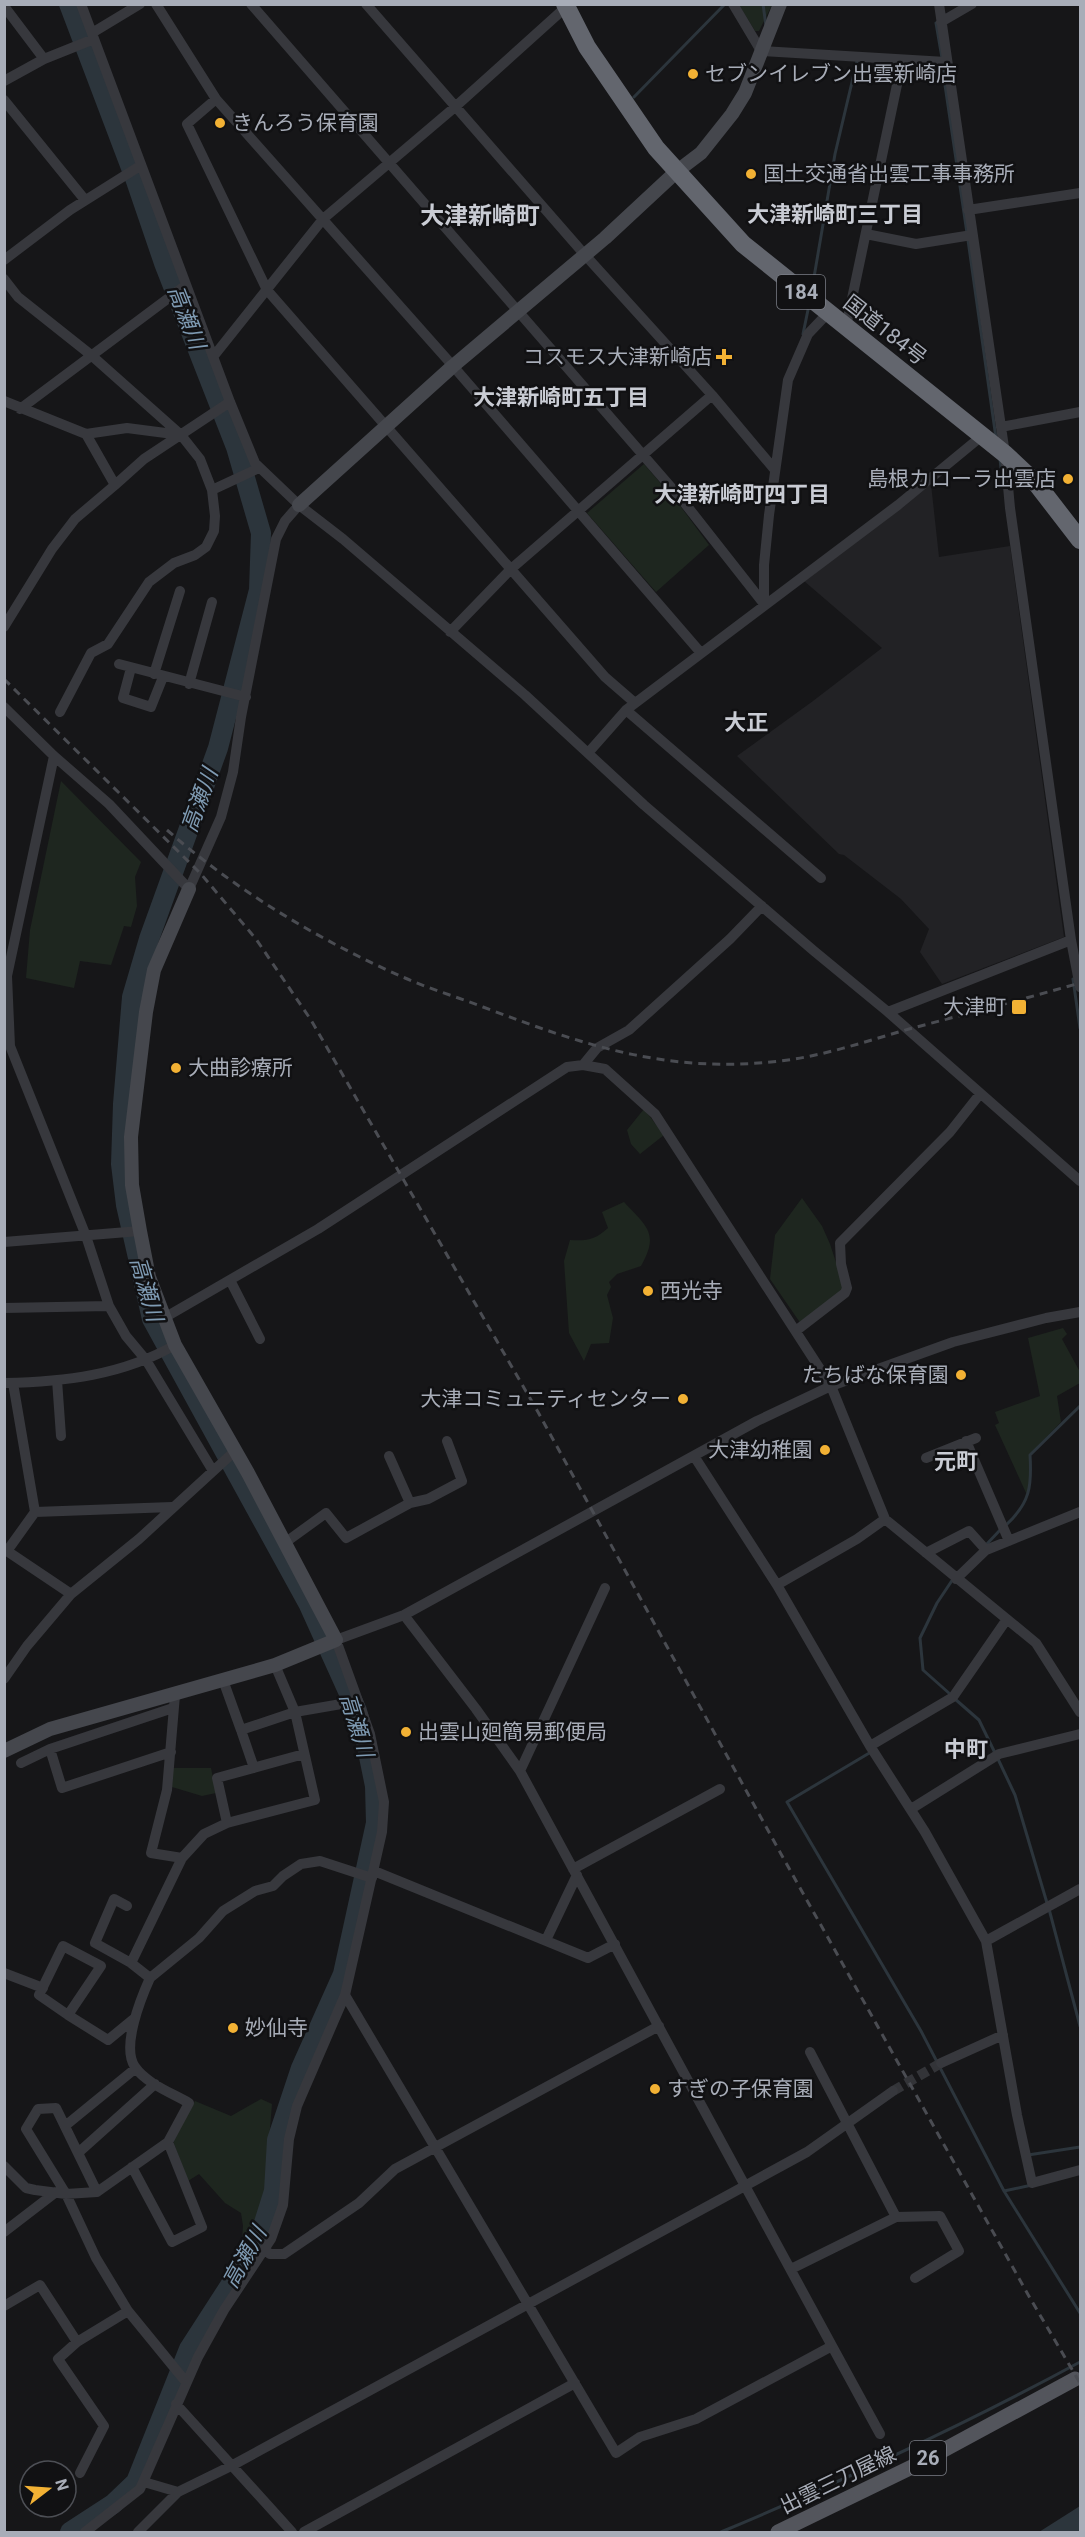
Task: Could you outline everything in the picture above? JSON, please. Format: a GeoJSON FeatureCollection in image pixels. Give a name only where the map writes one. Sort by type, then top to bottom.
{"type":"FeatureCollection","features":[{"type":"Feature","properties":{"kind":"highway","name":"国道184号"},"geometry":{"type":"LineString","coordinates":[[565,6],[587,47],[618,94],[676,172],[743,244],[827,314],[1005,454],[1036,483],[1080,540]]}},
{"type":"Feature","properties":{"kind":"main road","name":"出雲三刀屋線"},"geometry":{"type":"LineString","coordinates":[[778,2532],[916,2465],[1075,2379]]}},
{"type":"Feature","properties":{"kind":"street"},"geometry":{"type":"LineString","coordinates":[[81,4],[230,402],[259,468],[299,505],[343,539],[525,695],[762,906],[888,1012],[1080,1181]]}},
{"type":"Feature","properties":{"kind":"street"},"geometry":{"type":"LineString","coordinates":[[4,81],[93,36],[140,4]]}},
{"type":"Feature","properties":{"kind":"street"},"geometry":{"type":"LineString","coordinates":[[156,4],[216,99],[453,366],[700,653]]}},
{"type":"Feature","properties":{"kind":"street"},"geometry":{"type":"LineString","coordinates":[[251,4],[683,501],[764,604]]}},
{"type":"Feature","properties":{"kind":"street"},"geometry":{"type":"LineString","coordinates":[[366,4],[585,255],[712,395],[775,470]]}},
{"type":"Feature","properties":{"kind":"street"},"geometry":{"type":"LineString","coordinates":[[733,4],[761,51]]}},
{"type":"Feature","properties":{"kind":"street"},"geometry":{"type":"LineString","coordinates":[[85,2532],[140,2489],[186,2382],[224,2310],[265,2250],[283,2205],[289,2139],[297,2106],[345,1995],[382,1832],[384,1802],[370,1734],[336,1640],[286,1542],[175,1345],[149,1277],[132,1185],[131,1137],[146,1012],[154,969],[221,817],[233,772],[276,539],[285,521],[299,505],[453,366],[585,255],[676,172],[701,153],[732,114],[745,93],[780,4]]}},
{"type":"Feature","properties":{"kind":"street"},"geometry":{"type":"LineString","coordinates":[[939,4],[1005,454],[1010,508],[1069,927],[1080,987]]}},
{"type":"Feature","properties":{"kind":"street"},"geometry":{"type":"LineString","coordinates":[[941,22],[972,4]]}},
{"type":"Feature","properties":{"kind":"street"},"geometry":{"type":"LineString","coordinates":[[4,6],[44,59]]}},
{"type":"Feature","properties":{"kind":"street"},"geometry":{"type":"LineString","coordinates":[[213,357],[323,219],[387,162],[455,107],[565,6]]}},
{"type":"Feature","properties":{"kind":"street"},"geometry":{"type":"LineString","coordinates":[[761,51],[946,62]]}},
{"type":"Feature","properties":{"kind":"street"},"geometry":{"type":"LineString","coordinates":[[846,327],[902,61]]}},
{"type":"Feature","properties":{"kind":"street"},"geometry":{"type":"LineString","coordinates":[[216,99],[187,124],[267,290],[630,707],[821,878]]}},
{"type":"Feature","properties":{"kind":"street"},"geometry":{"type":"LineString","coordinates":[[4,100],[85,200]]}},
{"type":"Feature","properties":{"kind":"street"},"geometry":{"type":"LineString","coordinates":[[4,260],[85,200],[140,166]]}},
{"type":"Feature","properties":{"kind":"street"},"geometry":{"type":"LineString","coordinates":[[968,210],[1080,193]]}},
{"type":"Feature","properties":{"kind":"street"},"geometry":{"type":"LineString","coordinates":[[866,234],[916,244],[972,235]]}},
{"type":"Feature","properties":{"kind":"street"},"geometry":{"type":"LineString","coordinates":[[4,279],[18,297],[91,355],[181,435],[200,459],[212,490],[216,516],[214,531],[207,547],[195,555],[174,563],[149,582],[108,644],[91,653],[60,712]]}},
{"type":"Feature","properties":{"kind":"street"},"geometry":{"type":"LineString","coordinates":[[20,409],[186,285]]}},
{"type":"Feature","properties":{"kind":"street"},"geometry":{"type":"LineString","coordinates":[[764,604],[764,565],[788,380],[808,334],[827,314]]}},
{"type":"Feature","properties":{"kind":"street"},"geometry":{"type":"LineString","coordinates":[[450,632],[511,569],[712,395]]}},
{"type":"Feature","properties":{"kind":"street"},"geometry":{"type":"LineString","coordinates":[[4,401],[86,434],[127,428],[181,435]]}},
{"type":"Feature","properties":{"kind":"street"},"geometry":{"type":"LineString","coordinates":[[4,627],[52,549],[75,519],[144,459],[230,402]]}},
{"type":"Feature","properties":{"kind":"street"},"geometry":{"type":"LineString","coordinates":[[1001,427],[1080,412]]}},
{"type":"Feature","properties":{"kind":"street"},"geometry":{"type":"LineString","coordinates":[[86,434],[115,485]]}},
{"type":"Feature","properties":{"kind":"street"},"geometry":{"type":"LineString","coordinates":[[588,753],[630,707],[898,505],[983,435]]}},
{"type":"Feature","properties":{"kind":"street"},"geometry":{"type":"LineString","coordinates":[[212,490],[259,468]]}},
{"type":"Feature","properties":{"kind":"street"},"geometry":{"type":"LineString","coordinates":[[131,668],[123,698],[151,707],[180,591]]}},
{"type":"Feature","properties":{"kind":"street"},"geometry":{"type":"LineString","coordinates":[[189,684],[212,602]]}},
{"type":"Feature","properties":{"kind":"street"},"geometry":{"type":"LineString","coordinates":[[119,664],[246,697]]}},
{"type":"Feature","properties":{"kind":"street"},"geometry":{"type":"LineString","coordinates":[[4,707],[54,756],[109,804],[189,889]]}},
{"type":"Feature","properties":{"kind":"street"},"geometry":{"type":"LineString","coordinates":[[54,756],[7,976],[10,1046],[86,1236],[109,1306],[126,1336],[146,1360],[213,1471]]}},
{"type":"Feature","properties":{"kind":"street"},"geometry":{"type":"LineString","coordinates":[[583,1065],[597,1048],[629,1030],[730,939],[762,906]]}},
{"type":"Feature","properties":{"kind":"street"},"geometry":{"type":"LineString","coordinates":[[1069,927],[1080,922]]}},
{"type":"Feature","properties":{"kind":"street"},"geometry":{"type":"LineString","coordinates":[[888,1012],[1071,940]]}},
{"type":"Feature","properties":{"kind":"street"},"geometry":{"type":"LineString","coordinates":[[164,1318],[318,1229],[567,1067],[583,1065],[605,1069],[655,1114],[797,1330],[831,1386],[885,1519],[1036,1643],[1080,1712]]}},
{"type":"Feature","properties":{"kind":"street"},"geometry":{"type":"LineString","coordinates":[[797,1330],[845,1293],[847,1288],[841,1264],[840,1243],[950,1132],[980,1094]]}},
{"type":"Feature","properties":{"kind":"street"},"geometry":{"type":"LineString","coordinates":[[4,1242],[140,1231]]}},
{"type":"Feature","properties":{"kind":"street"},"geometry":{"type":"LineString","coordinates":[[230,1280],[260,1339]]}},
{"type":"Feature","properties":{"kind":"street"},"geometry":{"type":"LineString","coordinates":[[4,1308],[109,1306]]}},
{"type":"Feature","properties":{"kind":"street"},"geometry":{"type":"LineString","coordinates":[[21,1763],[50,1749],[223,1680],[275,1665],[404,1616],[757,1421],[831,1386],[953,1342],[1080,1312]]}},
{"type":"Feature","properties":{"kind":"street"},"geometry":{"type":"LineString","coordinates":[[71,1594],[6,1550],[35,1512],[9,1383],[87,1378],[146,1360],[175,1345]]}},
{"type":"Feature","properties":{"kind":"street"},"geometry":{"type":"LineString","coordinates":[[57,1380],[61,1436]]}},
{"type":"Feature","properties":{"kind":"street"},"geometry":{"type":"LineString","coordinates":[[926,1458],[971,1439],[1010,1540]]}},
{"type":"Feature","properties":{"kind":"street"},"geometry":{"type":"LineString","coordinates":[[286,1542],[326,1513],[346,1538],[410,1503],[428,1499],[462,1481],[447,1441]]}},
{"type":"Feature","properties":{"kind":"street"},"geometry":{"type":"LineString","coordinates":[[4,1679],[27,1646],[71,1594],[139,1539],[235,1451]]}},
{"type":"Feature","properties":{"kind":"street"},"geometry":{"type":"LineString","coordinates":[[389,1456],[410,1503]]}},
{"type":"Feature","properties":{"kind":"street"},"geometry":{"type":"LineString","coordinates":[[694,1456],[777,1585],[870,1746],[911,1809],[986,1941],[1017,2115],[1032,2183],[1080,2170]]}},
{"type":"Feature","properties":{"kind":"street"},"geometry":{"type":"LineString","coordinates":[[35,1512],[172,1507]]}},
{"type":"Feature","properties":{"kind":"street"},"geometry":{"type":"LineString","coordinates":[[956,1579],[986,1550],[1080,1512]]}},
{"type":"Feature","properties":{"kind":"street"},"geometry":{"type":"LineString","coordinates":[[777,1585],[857,1539],[885,1519]]}},
{"type":"Feature","properties":{"kind":"street"},"geometry":{"type":"LineString","coordinates":[[926,1553],[969,1531],[986,1550]]}},
{"type":"Feature","properties":{"kind":"street"},"geometry":{"type":"LineString","coordinates":[[520,1771],[605,1588]]}},
{"type":"Feature","properties":{"kind":"street"},"geometry":{"type":"LineString","coordinates":[[404,1616],[476,1709],[520,1771],[880,2434]]}},
{"type":"Feature","properties":{"kind":"street"},"geometry":{"type":"LineString","coordinates":[[870,1746],[953,1696],[1007,1619]]}},
{"type":"Feature","properties":{"kind":"street"},"geometry":{"type":"LineString","coordinates":[[131,1963],[182,1858],[204,1834],[227,1823],[315,1800],[295,1712],[275,1665]]}},
{"type":"Feature","properties":{"kind":"street"},"geometry":{"type":"LineString","coordinates":[[223,1680],[254,1768]]}},
{"type":"Feature","properties":{"kind":"street"},"geometry":{"type":"LineString","coordinates":[[4,1751],[50,1729],[174,1701]]}},
{"type":"Feature","properties":{"kind":"street"},"geometry":{"type":"LineString","coordinates":[[174,1701],[167,1790],[151,1853],[182,1858]]}},
{"type":"Feature","properties":{"kind":"street"},"geometry":{"type":"LineString","coordinates":[[241,1730],[295,1712],[347,1703]]}},
{"type":"Feature","properties":{"kind":"street"},"geometry":{"type":"LineString","coordinates":[[911,1809],[999,1754],[1080,1734]]}},
{"type":"Feature","properties":{"kind":"street"},"geometry":{"type":"LineString","coordinates":[[50,1749],[62,1788],[171,1752]]}},
{"type":"Feature","properties":{"kind":"street"},"geometry":{"type":"LineString","coordinates":[[227,1823],[217,1778],[304,1754]]}},
{"type":"Feature","properties":{"kind":"street"},"geometry":{"type":"LineString","coordinates":[[546,1940],[575,1872],[720,1789]]}},
{"type":"Feature","properties":{"kind":"street"},"geometry":{"type":"LineString","coordinates":[[4,2166],[26,2188],[61,2193],[97,2192],[168,2142],[189,2103],[155,2084],[136,2068],[132,2060],[131,2030],[150,1978],[199,1938],[223,1911],[255,1891],[273,1886],[283,1876],[302,1864],[320,1861],[373,1874],[588,1958],[615,1944]]}},
{"type":"Feature","properties":{"kind":"street"},"geometry":{"type":"LineString","coordinates":[[986,1941],[1080,1889]]}},
{"type":"Feature","properties":{"kind":"street"},"geometry":{"type":"LineString","coordinates":[[127,1905],[114,1899],[95,1943],[131,1963],[150,1978]]}},
{"type":"Feature","properties":{"kind":"street"},"geometry":{"type":"LineString","coordinates":[[68,2015],[101,1966],[63,1946],[39,1995],[68,2015],[108,2040],[135,2018]]}},
{"type":"Feature","properties":{"kind":"street"},"geometry":{"type":"LineString","coordinates":[[4,1973],[43,1988]]}},
{"type":"Feature","properties":{"kind":"street"},"geometry":{"type":"LineString","coordinates":[[345,1995],[616,2453],[639,2436],[696,2419],[832,2346]]}},
{"type":"Feature","properties":{"kind":"street"},"geometry":{"type":"LineString","coordinates":[[265,2250],[270,2254],[284,2254],[359,2203],[395,2169],[659,2026]]}},
{"type":"Feature","properties":{"kind":"street"},"geometry":{"type":"LineString","coordinates":[[941,2063],[1003,2035]]}},
{"type":"Feature","properties":{"kind":"street"},"geometry":{"type":"LineString","coordinates":[[810,2052],[896,2217]]}},
{"type":"Feature","properties":{"kind":"street"},"geometry":{"type":"LineString","coordinates":[[65,2126],[136,2068]]}},
{"type":"Feature","properties":{"kind":"street"},"geometry":{"type":"LineString","coordinates":[[78,2153],[155,2084]]}},
{"type":"Feature","properties":{"kind":"street"},"geometry":{"type":"LineString","coordinates":[[138,2532],[178,2492],[233,2465],[807,2152],[893,2091]]}},
{"type":"Feature","properties":{"kind":"street"},"geometry":{"type":"LineString","coordinates":[[97,2192],[56,2108],[38,2109],[26,2129],[96,2258],[128,2311],[186,2382]]}},
{"type":"Feature","properties":{"kind":"street"},"geometry":{"type":"LineString","coordinates":[[132,2167],[172,2242],[202,2227],[168,2142]]}},
{"type":"Feature","properties":{"kind":"street"},"geometry":{"type":"LineString","coordinates":[[4,2232],[61,2193]]}},
{"type":"Feature","properties":{"kind":"street"},"geometry":{"type":"LineString","coordinates":[[791,2269],[896,2217],[940,2216],[959,2251],[915,2278]]}},
{"type":"Feature","properties":{"kind":"street"},"geometry":{"type":"LineString","coordinates":[[4,2306],[40,2284],[77,2342]]}},
{"type":"Feature","properties":{"kind":"street"},"geometry":{"type":"LineString","coordinates":[[80,2473],[104,2426],[58,2359],[77,2342],[128,2311]]}},
{"type":"Feature","properties":{"kind":"street"},"geometry":{"type":"LineString","coordinates":[[304,2532],[575,2383]]}},
{"type":"Feature","properties":{"kind":"street"},"geometry":{"type":"LineString","coordinates":[[176,2404],[292,2532]]}},
{"type":"Feature","properties":{"kind":"street"},"geometry":{"type":"LineString","coordinates":[[144,2482],[178,2492]]}},
{"type":"Feature","properties":{"kind":"shaded area"},"geometry":{"type":"Polygon","coordinates":[[[739,5],[772,5],[759,31],[755,31],[739,5]]]}},
{"type":"Feature","properties":{"kind":"shaded area"},"geometry":{"type":"Polygon","coordinates":[[[644,464],[681,507],[709,545],[656,592],[587,513],[644,464]]]}},
{"type":"Feature","properties":{"kind":"shaded area"},"geometry":{"type":"Polygon","coordinates":[[[931,484],[939,557],[1010,546],[1064,937],[942,984],[920,952],[929,929],[901,899],[844,855],[839,854],[737,756],[882,648],[804,581],[931,484]]]}},
{"type":"Feature","properties":{"kind":"shaded area"},"geometry":{"type":"Polygon","coordinates":[[[61,781],[141,862],[135,877],[137,906],[131,927],[124,926],[111,965],[80,961],[74,988],[26,978],[30,930],[61,781]]]}},
{"type":"Feature","properties":{"kind":"shaded area"},"geometry":{"type":"Polygon","coordinates":[[[644,1109],[664,1135],[640,1154],[631,1144],[627,1130],[644,1109]]]}},
{"type":"Feature","properties":{"kind":"shaded area"},"geometry":{"type":"Polygon","coordinates":[[[802,1198],[822,1226],[845,1290],[801,1324],[770,1279],[775,1235],[802,1198]]]}},
{"type":"Feature","properties":{"kind":"shaded area"},"geometry":{"type":"Polygon","coordinates":[[[624,1202],[648,1231],[650,1238],[647,1255],[641,1266],[617,1274],[609,1282],[611,1287],[607,1295],[613,1318],[609,1343],[591,1344],[584,1361],[569,1333],[564,1261],[570,1240],[586,1240],[599,1235],[608,1228],[602,1212],[624,1202]]]}},
{"type":"Feature","properties":{"kind":"shaded area"},"geometry":{"type":"Polygon","coordinates":[[[1063,1328],[1067,1334],[1062,1339],[1080,1372],[1080,1383],[1057,1396],[1061,1422],[1029,1455],[1030,1477],[1027,1495],[995,1425],[999,1423],[995,1412],[1040,1396],[1028,1338],[1063,1328]]]}},
{"type":"Feature","properties":{"kind":"shaded area"},"geometry":{"type":"Polygon","coordinates":[[[173,1768],[211,1768],[216,1793],[202,1796],[172,1787],[173,1768]]]}},
{"type":"Feature","properties":{"kind":"shaded area"},"geometry":{"type":"Polygon","coordinates":[[[261,2099],[272,2104],[269,2140],[275,2141],[274,2156],[265,2212],[249,2253],[241,2251],[243,2226],[241,2213],[225,2203],[199,2174],[188,2181],[173,2141],[195,2101],[231,2116],[261,2099]]]}},
{"type":"Feature","properties":{"kind":"shaded area"},"geometry":{"type":"Polygon","coordinates":[[[1080,2506],[1080,2532],[1039,2532],[1080,2506]]]}},
{"type":"Feature","properties":{"kind":"waterway","name":"高瀬川"},"geometry":{"type":"LineString","coordinates":[[69,4],[136,181],[164,263],[236,447],[261,533],[259,590],[218,748],[149,939],[132,997],[123,1104],[121,1164],[126,1205],[152,1319],[309,1605],[357,1711],[375,1786],[376,1823],[343,1974],[301,2068],[277,2140],[274,2191],[258,2242],[189,2349],[136,2482],[113,2504],[70,2532]]}},
{"type":"Feature","properties":{"kind":"waterway"},"geometry":{"type":"LineString","coordinates":[[634,97],[725,4]]}},
{"type":"Feature","properties":{"kind":"waterway"},"geometry":{"type":"LineString","coordinates":[[763,4],[766,26]]}},
{"type":"Feature","properties":{"kind":"waterway"},"geometry":{"type":"LineString","coordinates":[[936,23],[942,58]]}},
{"type":"Feature","properties":{"kind":"waterway"},"geometry":{"type":"LineString","coordinates":[[812,289],[835,154],[857,61]]}},
{"type":"Feature","properties":{"kind":"waterway"},"geometry":{"type":"LineString","coordinates":[[942,65],[967,233]]}},
{"type":"Feature","properties":{"kind":"waterway"},"geometry":{"type":"LineString","coordinates":[[968,240],[996,438]]}},
{"type":"Feature","properties":{"kind":"waterway"},"geometry":{"type":"LineString","coordinates":[[803,334],[809,305]]}},
{"type":"Feature","properties":{"kind":"waterway"},"geometry":{"type":"LineString","coordinates":[[1000,459],[1002,477]]}},
{"type":"Feature","properties":{"kind":"waterway"},"geometry":{"type":"LineString","coordinates":[[1073,979],[1080,1028]]}},
{"type":"Feature","properties":{"kind":"waterway"},"geometry":{"type":"LineString","coordinates":[[1006,1525],[1020,1509],[1028,1493],[1030,1455],[1080,1406]]}},
{"type":"Feature","properties":{"kind":"waterway"},"geometry":{"type":"LineString","coordinates":[[985,1546],[1001,1529]]}},
{"type":"Feature","properties":{"kind":"waterway"},"geometry":{"type":"LineString","coordinates":[[950,1694],[923,1670],[920,1638],[937,1603],[953,1579]]}},
{"type":"Feature","properties":{"kind":"waterway"},"geometry":{"type":"LineString","coordinates":[[955,1699],[979,1720],[995,1753]]}},
{"type":"Feature","properties":{"kind":"waterway"},"geometry":{"type":"LineString","coordinates":[[871,1752],[787,1802],[921,2031],[1004,2191]]}},
{"type":"Feature","properties":{"kind":"waterway"},"geometry":{"type":"LineString","coordinates":[[998,1759],[1015,1795],[1047,1903]]}},
{"type":"Feature","properties":{"kind":"waterway"},"geometry":{"type":"LineString","coordinates":[[1049,1909],[1080,2026]]}},
{"type":"Feature","properties":{"kind":"waterway"},"geometry":{"type":"LineString","coordinates":[[1028,2155],[1080,2147]]}},
{"type":"Feature","properties":{"kind":"waterway"},"geometry":{"type":"LineString","coordinates":[[1032,2185],[1004,2191],[1080,2313]]}},
{"type":"Feature","properties":{"kind":"waterway"},"geometry":{"type":"LineString","coordinates":[[721,2532],[903,2452],[1080,2362]]}},
{"type":"Feature","properties":{"kind":"tunnel"},"geometry":{"type":"LineString","coordinates":[[893,2091],[941,2063]]}},
{"type":"Feature","properties":{"kind":"railway"},"geometry":{"type":"LineString","coordinates":[[4,679],[201,874],[256,939],[311,1020],[538,1412],[781,1854],[1080,2383]]}},
{"type":"Feature","properties":{"kind":"railway"},"geometry":{"type":"LineString","coordinates":[[167,830],[250,894],[311,931],[374,964],[424,986],[557,1034],[628,1054],[701,1064],[739,1064],[796,1059],[845,1048],[1080,983]]}},
{"type":"Feature","properties":{"kind":"place","name":"セブンイレブン出雲新崎店"},"geometry":{"type":"Point","coordinates":[693,74]}},
{"type":"Feature","properties":{"kind":"place","name":"きんろう保育園"},"geometry":{"type":"Point","coordinates":[220,123]}},
{"type":"Feature","properties":{"kind":"place","name":"国土交通省出雲工事事務所"},"geometry":{"type":"Point","coordinates":[751,174]}},
{"type":"Feature","properties":{"kind":"place","name":"コスモス大津新崎店"},"geometry":{"type":"Point","coordinates":[724,357]}},
{"type":"Feature","properties":{"kind":"place","name":"島根カローラ出雲店"},"geometry":{"type":"Point","coordinates":[1068,479]}},
{"type":"Feature","properties":{"kind":"place","name":"大津町"},"geometry":{"type":"Point","coordinates":[1019,1007]}},
{"type":"Feature","properties":{"kind":"place","name":"大曲診療所"},"geometry":{"type":"Point","coordinates":[176,1068]}},
{"type":"Feature","properties":{"kind":"place","name":"西光寺"},"geometry":{"type":"Point","coordinates":[648,1291]}},
{"type":"Feature","properties":{"kind":"place","name":"たちばな保育園"},"geometry":{"type":"Point","coordinates":[961,1375]}},
{"type":"Feature","properties":{"kind":"place","name":"大津コミュニティセンター"},"geometry":{"type":"Point","coordinates":[683,1399]}},
{"type":"Feature","properties":{"kind":"place","name":"大津幼稚園"},"geometry":{"type":"Point","coordinates":[825,1450]}},
{"type":"Feature","properties":{"kind":"place","name":"出雲山廻簡易郵便局"},"geometry":{"type":"Point","coordinates":[406,1732]}},
{"type":"Feature","properties":{"kind":"place","name":"妙仙寺"},"geometry":{"type":"Point","coordinates":[233,2028]}},
{"type":"Feature","properties":{"kind":"place","name":"すぎの子保育園"},"geometry":{"type":"Point","coordinates":[655,2089]}},
{"type":"Feature","properties":{"kind":"district","name":"大津新崎町三丁目"},"geometry":{"type":"Point","coordinates":[835,214]}},
{"type":"Feature","properties":{"kind":"district","name":"大津新崎町"},"geometry":{"type":"Point","coordinates":[480,216]}},
{"type":"Feature","properties":{"kind":"district","name":"大津新崎町五丁目"},"geometry":{"type":"Point","coordinates":[561,397]}},
{"type":"Feature","properties":{"kind":"district","name":"大津新崎町四丁目"},"geometry":{"type":"Point","coordinates":[742,494]}},
{"type":"Feature","properties":{"kind":"district","name":"大正"},"geometry":{"type":"Point","coordinates":[746,722]}},
{"type":"Feature","properties":{"kind":"district","name":"元町"},"geometry":{"type":"Point","coordinates":[956,1461]}},
{"type":"Feature","properties":{"kind":"district","name":"中町"},"geometry":{"type":"Point","coordinates":[966,1749]}}]}
